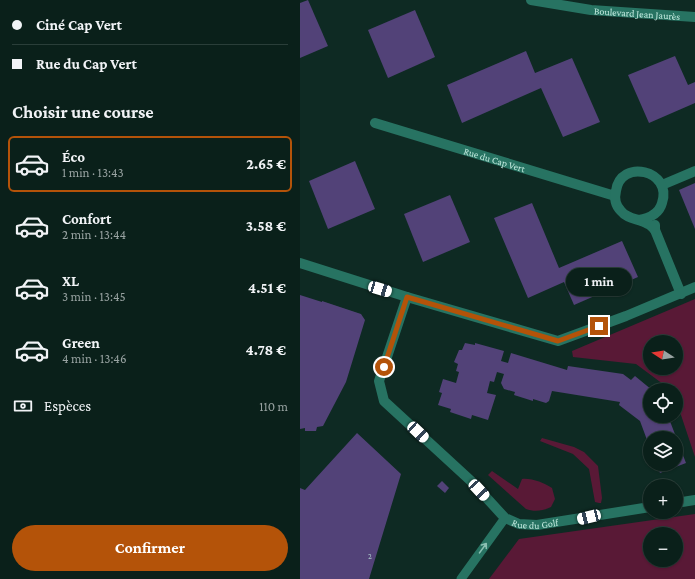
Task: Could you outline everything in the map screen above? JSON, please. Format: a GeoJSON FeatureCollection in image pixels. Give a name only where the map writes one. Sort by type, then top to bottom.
{"type":"FeatureCollection","features":[{"type":"Feature","properties":{"kind":"street","name":"Boulevard Jean Jaurès"},"geometry":{"type":"LineString","coordinates":[[531,0],[591,10],[695,17]]}},
{"type":"Feature","properties":{"kind":"street","name":"Rue du Cap Vert"},"geometry":{"type":"LineString","coordinates":[[375,122],[615,196]]}},
{"type":"Feature","properties":{"kind":"street"},"geometry":{"type":"LineString","coordinates":[[655,230],[656,220],[664,198],[662,185],[657,178],[650,173],[642,171],[626,175],[620,180],[616,188],[616,204],[625,216],[648,224],[655,230],[681,294]]}},
{"type":"Feature","properties":{"kind":"street"},"geometry":{"type":"LineString","coordinates":[[662,185],[695,172]]}},
{"type":"Feature","properties":{"kind":"street"},"geometry":{"type":"LineString","coordinates":[[639,220],[653,216],[659,210]]}},
{"type":"Feature","properties":{"kind":"street"},"geometry":{"type":"LineString","coordinates":[[300,263],[407,297],[558,341],[695,288]]}},
{"type":"Feature","properties":{"kind":"street","name":"Rue du Golf"},"geometry":{"type":"LineString","coordinates":[[407,297],[379,381],[384,401],[471,481],[506,518],[519,524],[537,525],[643,508]]}},
{"type":"Feature","properties":{"kind":"street"},"geometry":{"type":"LineString","coordinates":[[683,502],[695,500]]}},
{"type":"Feature","properties":{"kind":"lane"},"geometry":{"type":"LineString","coordinates":[[461,579],[506,518]]}},
{"type":"Feature","properties":{"kind":"shaded area"},"geometry":{"type":"Polygon","coordinates":[[[695,299],[695,457],[683,421],[683,383],[662,383],[651,375],[683,375],[683,335],[643,335],[643,369],[636,364],[573,357],[572,351],[695,299]]]}},
{"type":"Feature","properties":{"kind":"shaded area"},"geometry":{"type":"Polygon","coordinates":[[[542,438],[574,447],[584,452],[598,466],[602,498],[601,503],[595,502],[589,469],[573,454],[540,441],[542,438]]]}},
{"type":"Feature","properties":{"kind":"shaded area"},"geometry":{"type":"Polygon","coordinates":[[[492,471],[518,489],[522,479],[538,481],[552,488],[555,499],[551,507],[538,511],[526,509],[488,475],[492,471]]]}},
{"type":"Feature","properties":{"kind":"shaded area"},"geometry":{"type":"Polygon","coordinates":[[[695,514],[695,579],[489,579],[519,539],[660,519],[683,519],[683,516],[695,514]]]}},
{"type":"Feature","properties":{"kind":"building"},"geometry":{"type":"Polygon","coordinates":[[[308,0],[328,46],[300,58],[300,3],[308,0]]]}},
{"type":"Feature","properties":{"kind":"building"},"geometry":{"type":"Polygon","coordinates":[[[415,10],[435,57],[388,78],[368,30],[415,10]]]}},
{"type":"Feature","properties":{"kind":"building"},"geometry":{"type":"Polygon","coordinates":[[[526,51],[535,73],[572,58],[600,122],[563,137],[541,88],[462,123],[447,85],[526,51]]]}},
{"type":"Feature","properties":{"kind":"building"},"geometry":{"type":"Polygon","coordinates":[[[675,56],[688,85],[695,82],[695,103],[649,123],[628,75],[675,56]]]}},
{"type":"Feature","properties":{"kind":"building"},"geometry":{"type":"Polygon","coordinates":[[[355,161],[375,209],[328,229],[309,181],[355,161]]]}},
{"type":"Feature","properties":{"kind":"building"},"geometry":{"type":"Polygon","coordinates":[[[695,183],[695,229],[679,190],[695,183]]]}},
{"type":"Feature","properties":{"kind":"building"},"geometry":{"type":"Polygon","coordinates":[[[450,195],[470,242],[423,262],[404,214],[450,195]]]}},
{"type":"Feature","properties":{"kind":"building"},"geometry":{"type":"Polygon","coordinates":[[[532,203],[559,268],[622,241],[638,277],[574,305],[564,282],[528,298],[494,218],[532,203]]]}},
{"type":"Feature","properties":{"kind":"building"},"geometry":{"type":"Polygon","coordinates":[[[300,295],[361,314],[365,320],[346,382],[323,426],[317,427],[316,431],[305,431],[305,428],[300,429],[300,295]]]}},
{"type":"Feature","properties":{"kind":"building"},"geometry":{"type":"Polygon","coordinates":[[[465,343],[475,345],[475,343],[504,351],[501,361],[508,363],[511,353],[567,370],[568,366],[623,374],[631,380],[635,376],[644,383],[643,423],[671,423],[674,431],[644,431],[640,421],[619,405],[620,402],[552,391],[549,401],[546,403],[533,399],[533,401],[514,395],[515,392],[504,389],[501,383],[504,374],[497,372],[494,382],[490,381],[487,393],[496,395],[488,420],[472,415],[471,419],[450,412],[451,409],[438,405],[442,393],[439,392],[443,379],[456,383],[459,372],[456,371],[458,364],[454,362],[459,350],[462,350],[465,343]]]}},
{"type":"Feature","properties":{"kind":"building"},"geometry":{"type":"Polygon","coordinates":[[[357,433],[401,474],[369,579],[300,579],[300,488],[305,490],[357,433]]]}},
{"type":"Feature","properties":{"kind":"building"},"geometry":{"type":"Polygon","coordinates":[[[683,455],[686,463],[683,464],[683,455]]]}},
{"type":"Feature","properties":{"kind":"building"},"geometry":{"type":"Polygon","coordinates":[[[442,481],[449,488],[445,493],[437,486],[442,481]]]}},
{"type":"Feature","properties":{"kind":"route"},"geometry":{"type":"LineString","coordinates":[[384,367],[407,297],[558,341],[599,326]]}}]}
